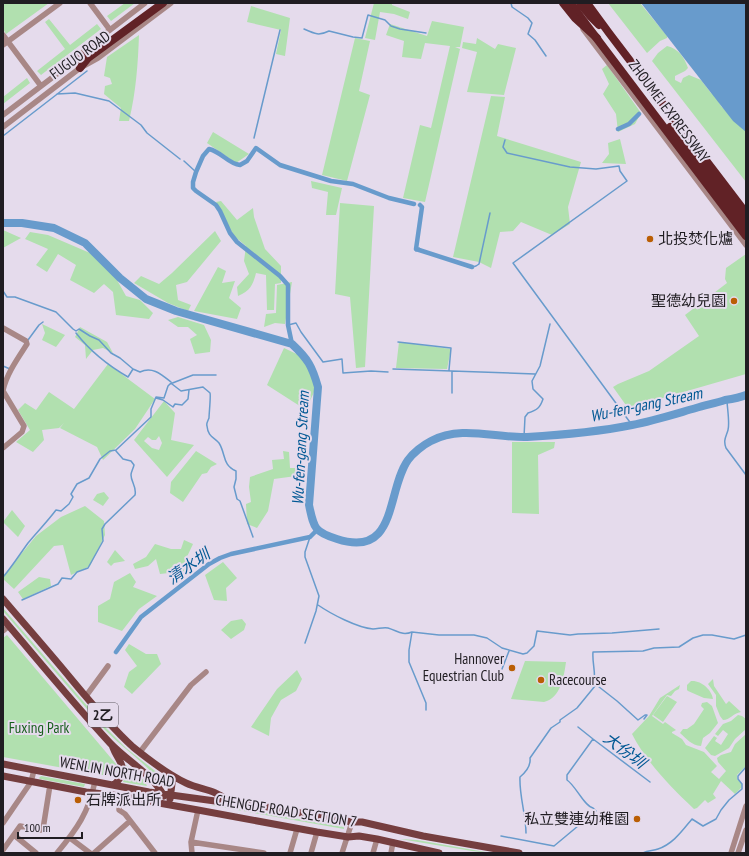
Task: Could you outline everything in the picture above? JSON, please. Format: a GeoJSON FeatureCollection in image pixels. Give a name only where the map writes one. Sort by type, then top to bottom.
{"type":"FeatureCollection","features":[{"type":"Feature","properties":{"kind":"highway"},"geometry":{"type":"LineString","coordinates":[[564,3],[576,18],[597,38]]}},
{"type":"Feature","properties":{"kind":"highway","name":"ZHOUMEI EXPRESSWAY"},"geometry":{"type":"LineString","coordinates":[[570,3],[746,236]]}},
{"type":"Feature","properties":{"kind":"highway"},"geometry":{"type":"LineString","coordinates":[[580,3],[591,17],[609,34]]}},
{"type":"Feature","properties":{"kind":"highway","name":"ZHOUMEI EXPRESSWAY"},"geometry":{"type":"LineString","coordinates":[[587,3],[746,213]]}},
{"type":"Feature","properties":{"kind":"highway"},"geometry":{"type":"LineString","coordinates":[[80,68],[88,58],[158,4]]}},
{"type":"Feature","properties":{"kind":"highway"},"geometry":{"type":"LineString","coordinates":[[74,61],[93,51],[158,4]]}},
{"type":"Feature","properties":{"kind":"highway"},"geometry":{"type":"LineString","coordinates":[[633,87],[659,112],[746,224]]}},
{"type":"Feature","properties":{"kind":"highway"},"geometry":{"type":"LineString","coordinates":[[655,94],[686,146]]}},
{"type":"Feature","properties":{"kind":"main road","name":"2乙"},"geometry":{"type":"LineString","coordinates":[[3,599],[113,727],[140,752],[173,776],[192,786],[219,793],[227,800]]}},
{"type":"Feature","properties":{"kind":"main road","name":"2乙"},"geometry":{"type":"LineString","coordinates":[[3,619],[6,628],[112,744],[155,783],[169,805]]}},
{"type":"Feature","properties":{"kind":"main road"},"geometry":{"type":"LineString","coordinates":[[112,744],[115,754],[124,770],[123,774],[114,785]]}},
{"type":"Feature","properties":{"kind":"main road","name":"WENLIN NORTH ROAD"},"geometry":{"type":"LineString","coordinates":[[3,764],[162,793],[215,801],[227,800]]}},
{"type":"Feature","properties":{"kind":"main road","name":"WENLIN NORTH ROAD"},"geometry":{"type":"LineString","coordinates":[[3,776],[93,793],[120,796],[169,805]]}},
{"type":"Feature","properties":{"kind":"main road"},"geometry":{"type":"LineString","coordinates":[[169,805],[173,776]]}},
{"type":"Feature","properties":{"kind":"main road","name":"CHENGDE ROAD SECTION 7"},"geometry":{"type":"LineString","coordinates":[[227,800],[352,822],[362,822],[423,836],[519,853]]}},
{"type":"Feature","properties":{"kind":"main road","name":"CHENGDE ROAD SECTION 7"},"geometry":{"type":"LineString","coordinates":[[169,805],[297,829],[348,837],[359,836],[377,839],[393,842],[410,850],[439,853]]}},
{"type":"Feature","properties":{"kind":"street"},"geometry":{"type":"LineString","coordinates":[[5,43],[60,3]]}},
{"type":"Feature","properties":{"kind":"street"},"geometry":{"type":"LineString","coordinates":[[90,3],[110,30]]}},
{"type":"Feature","properties":{"kind":"street","name":"FUGUO ROAD"},"geometry":{"type":"LineString","coordinates":[[3,115],[74,61],[89,46],[145,3]]}},
{"type":"Feature","properties":{"kind":"street","name":"FUGUO ROAD"},"geometry":{"type":"LineString","coordinates":[[3,127],[80,68],[98,58],[171,3]]}},
{"type":"Feature","properties":{"kind":"street"},"geometry":{"type":"LineString","coordinates":[[564,3],[746,245]]}},
{"type":"Feature","properties":{"kind":"street"},"geometry":{"type":"LineString","coordinates":[[3,35],[5,43],[41,86]]}},
{"type":"Feature","properties":{"kind":"street"},"geometry":{"type":"LineString","coordinates":[[3,328],[26,341],[28,344],[7,378],[3,391],[24,426],[22,432],[3,448]]}},
{"type":"Feature","properties":{"kind":"street"},"geometry":{"type":"LineString","coordinates":[[86,696],[108,666]]}},
{"type":"Feature","properties":{"kind":"street"},"geometry":{"type":"LineString","coordinates":[[140,752],[191,685],[206,672]]}},
{"type":"Feature","properties":{"kind":"street"},"geometry":{"type":"LineString","coordinates":[[3,823],[32,782],[34,770]]}},
{"type":"Feature","properties":{"kind":"street"},"geometry":{"type":"LineString","coordinates":[[57,853],[70,838],[90,804],[95,781]]}},
{"type":"Feature","properties":{"kind":"street"},"geometry":{"type":"LineString","coordinates":[[3,850],[20,826],[42,829],[50,785]]}},
{"type":"Feature","properties":{"kind":"street"},"geometry":{"type":"LineString","coordinates":[[120,796],[119,810],[125,814],[155,853]]}},
{"type":"Feature","properties":{"kind":"street"},"geometry":{"type":"LineString","coordinates":[[731,853],[746,806]]}},
{"type":"Feature","properties":{"kind":"street"},"geometry":{"type":"LineString","coordinates":[[192,853],[191,842],[198,810]]}},
{"type":"Feature","properties":{"kind":"street"},"geometry":{"type":"LineString","coordinates":[[94,853],[130,821]]}},
{"type":"Feature","properties":{"kind":"street"},"geometry":{"type":"LineString","coordinates":[[342,853],[352,822]]}},
{"type":"Feature","properties":{"kind":"street"},"geometry":{"type":"LineString","coordinates":[[290,853],[297,829]]}},
{"type":"Feature","properties":{"kind":"street"},"geometry":{"type":"LineString","coordinates":[[738,853],[746,830]]}},
{"type":"Feature","properties":{"kind":"street"},"geometry":{"type":"LineString","coordinates":[[311,853],[317,832]]}},
{"type":"Feature","properties":{"kind":"street"},"geometry":{"type":"LineString","coordinates":[[14,835],[36,853]]}},
{"type":"Feature","properties":{"kind":"street"},"geometry":{"type":"LineString","coordinates":[[70,838],[90,853]]}},
{"type":"Feature","properties":{"kind":"street"},"geometry":{"type":"LineString","coordinates":[[373,853],[377,839]]}},
{"type":"Feature","properties":{"kind":"street"},"geometry":{"type":"LineString","coordinates":[[191,842],[264,853]]}},
{"type":"Feature","properties":{"kind":"street"},"geometry":{"type":"LineString","coordinates":[[390,853],[393,842]]}},
{"type":"Feature","properties":{"kind":"green space"},"geometry":{"type":"Polygon","coordinates":[[[3,3],[49,3],[6,34],[3,29],[3,3]]]}},
{"type":"Feature","properties":{"kind":"green space"},"geometry":{"type":"Polygon","coordinates":[[[125,3],[135,3],[111,21],[107,16],[125,3]]]}},
{"type":"Feature","properties":{"kind":"green space"},"geometry":{"type":"Polygon","coordinates":[[[374,3],[392,3],[392,5],[410,12],[408,19],[394,14],[380,12],[375,40],[365,38],[374,3]]]}},
{"type":"Feature","properties":{"kind":"green space"},"geometry":{"type":"Polygon","coordinates":[[[608,3],[640,3],[667,36],[667,38],[660,41],[647,53],[608,3]]]}},
{"type":"Feature","properties":{"kind":"green space"},"geometry":{"type":"Polygon","coordinates":[[[251,6],[290,18],[285,56],[276,54],[281,30],[247,22],[251,6]]]}},
{"type":"Feature","properties":{"kind":"green space"},"geometry":{"type":"Polygon","coordinates":[[[49,19],[70,45],[97,24],[101,29],[41,75],[37,71],[65,49],[45,22],[49,19]]]}},
{"type":"Feature","properties":{"kind":"green space"},"geometry":{"type":"Polygon","coordinates":[[[432,21],[464,27],[460,47],[455,47],[460,49],[425,202],[403,198],[420,125],[431,128],[450,46],[425,43],[421,59],[402,57],[404,41],[386,35],[390,24],[427,36],[432,21]]]}},
{"type":"Feature","properties":{"kind":"green space"},"geometry":{"type":"Polygon","coordinates":[[[139,35],[136,78],[129,121],[119,121],[121,108],[104,94],[105,86],[112,84],[110,78],[104,76],[107,57],[139,35]]]}},
{"type":"Feature","properties":{"kind":"green space"},"geometry":{"type":"Polygon","coordinates":[[[355,38],[370,41],[359,91],[370,95],[347,181],[322,175],[355,38]]]}},
{"type":"Feature","properties":{"kind":"green space"},"geometry":{"type":"Polygon","coordinates":[[[477,38],[495,49],[498,44],[516,48],[504,95],[467,92],[477,52],[462,48],[463,42],[476,44],[477,38]]]}},
{"type":"Feature","properties":{"kind":"green space"},"geometry":{"type":"Polygon","coordinates":[[[667,46],[675,49],[680,54],[685,60],[688,68],[675,76],[675,80],[681,83],[683,78],[689,75],[701,80],[711,93],[715,95],[721,106],[746,131],[746,182],[652,61],[658,53],[667,46]]]}},
{"type":"Feature","properties":{"kind":"green space"},"geometry":{"type":"Polygon","coordinates":[[[607,65],[641,113],[635,124],[618,132],[616,114],[603,94],[609,84],[602,69],[607,65]]]}},
{"type":"Feature","properties":{"kind":"green space"},"geometry":{"type":"Polygon","coordinates":[[[27,78],[30,83],[3,104],[3,97],[27,78]]]}},
{"type":"Feature","properties":{"kind":"green space"},"geometry":{"type":"Polygon","coordinates":[[[491,96],[505,97],[497,136],[581,162],[568,207],[570,224],[552,235],[521,222],[513,231],[500,232],[491,268],[479,262],[453,257],[491,96]]]}},
{"type":"Feature","properties":{"kind":"green space"},"geometry":{"type":"Polygon","coordinates":[[[213,132],[249,154],[236,163],[207,143],[213,132]]]}},
{"type":"Feature","properties":{"kind":"green space"},"geometry":{"type":"Polygon","coordinates":[[[620,139],[626,164],[602,163],[609,154],[608,143],[620,139]]]}},
{"type":"Feature","properties":{"kind":"green space"},"geometry":{"type":"Polygon","coordinates":[[[311,181],[342,188],[336,215],[326,215],[328,192],[312,188],[311,181]]]}},
{"type":"Feature","properties":{"kind":"green space"},"geometry":{"type":"Polygon","coordinates":[[[221,201],[237,220],[253,208],[254,217],[265,249],[281,266],[281,283],[275,284],[274,310],[267,310],[266,275],[256,273],[254,281],[250,287],[238,296],[237,287],[249,274],[244,261],[246,246],[234,236],[216,202],[221,201]]]}},
{"type":"Feature","properties":{"kind":"green space"},"geometry":{"type":"Polygon","coordinates":[[[340,203],[374,206],[365,367],[356,368],[350,297],[335,294],[340,203]]]}},
{"type":"Feature","properties":{"kind":"green space"},"geometry":{"type":"Polygon","coordinates":[[[3,230],[21,238],[3,248],[3,230]]]}},
{"type":"Feature","properties":{"kind":"green space"},"geometry":{"type":"Polygon","coordinates":[[[215,231],[221,241],[187,282],[176,285],[178,300],[191,305],[188,311],[168,303],[134,283],[141,276],[159,284],[215,231]]]}},
{"type":"Feature","properties":{"kind":"green space"},"geometry":{"type":"Polygon","coordinates":[[[30,232],[48,235],[90,253],[113,273],[126,296],[140,300],[153,313],[149,319],[116,315],[113,292],[104,284],[94,293],[70,280],[76,265],[58,254],[47,272],[36,265],[48,249],[25,239],[30,232]]]}},
{"type":"Feature","properties":{"kind":"green space"},"geometry":{"type":"Polygon","coordinates":[[[746,254],[746,374],[628,408],[613,387],[649,371],[699,336],[685,315],[727,283],[725,279],[726,268],[746,254]]]}},
{"type":"Feature","properties":{"kind":"green space"},"geometry":{"type":"Polygon","coordinates":[[[218,267],[226,271],[222,283],[235,281],[229,298],[241,308],[237,319],[194,311],[218,267]]]}},
{"type":"Feature","properties":{"kind":"green space"},"geometry":{"type":"Polygon","coordinates":[[[292,282],[285,324],[275,323],[264,327],[266,314],[276,313],[277,285],[292,282]]]}},
{"type":"Feature","properties":{"kind":"green space"},"geometry":{"type":"Polygon","coordinates":[[[178,317],[204,325],[211,340],[210,352],[195,354],[190,339],[197,335],[188,327],[178,327],[168,320],[178,317]]]}},
{"type":"Feature","properties":{"kind":"green space"},"geometry":{"type":"Polygon","coordinates":[[[42,324],[65,335],[56,347],[42,340],[45,333],[42,324]]]}},
{"type":"Feature","properties":{"kind":"green space"},"geometry":{"type":"Polygon","coordinates":[[[80,327],[107,342],[113,353],[103,348],[93,350],[86,359],[85,345],[75,337],[80,327]]]}},
{"type":"Feature","properties":{"kind":"green space"},"geometry":{"type":"Polygon","coordinates":[[[399,342],[451,349],[447,369],[396,368],[399,342]]]}},
{"type":"Feature","properties":{"kind":"green space"},"geometry":{"type":"Polygon","coordinates":[[[284,348],[303,357],[314,377],[314,392],[306,410],[267,385],[284,348]]]}},
{"type":"Feature","properties":{"kind":"green space"},"geometry":{"type":"Polygon","coordinates":[[[108,364],[155,399],[135,429],[103,460],[97,447],[60,428],[64,423],[59,428],[42,430],[44,440],[33,452],[16,442],[30,430],[18,410],[25,403],[36,410],[49,392],[74,409],[108,364]]]}},
{"type":"Feature","properties":{"kind":"green space"},"geometry":{"type":"Polygon","coordinates":[[[164,401],[175,413],[171,440],[194,445],[167,477],[134,440],[164,401]],[[159,436],[156,440],[152,440],[148,437],[144,441],[152,448],[159,450],[162,443],[159,436]]]}},
{"type":"Feature","properties":{"kind":"green space"},"geometry":{"type":"Polygon","coordinates":[[[512,442],[555,442],[554,448],[538,455],[539,514],[512,513],[512,442]]]}},
{"type":"Feature","properties":{"kind":"green space"},"geometry":{"type":"Polygon","coordinates":[[[196,451],[217,464],[211,467],[207,473],[202,474],[183,502],[170,493],[171,482],[196,451]]]}},
{"type":"Feature","properties":{"kind":"green space"},"geometry":{"type":"Polygon","coordinates":[[[283,451],[289,452],[290,468],[302,468],[296,476],[274,479],[268,511],[257,528],[247,524],[246,504],[251,502],[249,487],[250,477],[273,469],[272,460],[284,459],[283,451]]]}},
{"type":"Feature","properties":{"kind":"green space"},"geometry":{"type":"Polygon","coordinates":[[[104,492],[109,498],[103,506],[93,500],[97,494],[104,492]]]}},
{"type":"Feature","properties":{"kind":"green space"},"geometry":{"type":"Polygon","coordinates":[[[85,506],[104,521],[105,535],[90,566],[71,575],[63,545],[54,546],[14,589],[3,579],[3,576],[36,536],[61,517],[85,506]]]}},
{"type":"Feature","properties":{"kind":"green space"},"geometry":{"type":"Polygon","coordinates":[[[12,510],[25,526],[18,537],[3,522],[12,510]]]}},
{"type":"Feature","properties":{"kind":"green space"},"geometry":{"type":"Polygon","coordinates":[[[184,540],[193,544],[185,561],[187,571],[160,574],[156,559],[148,566],[135,569],[133,564],[146,557],[155,544],[171,549],[181,549],[184,540]]]}},
{"type":"Feature","properties":{"kind":"green space"},"geometry":{"type":"Polygon","coordinates":[[[115,550],[125,561],[114,563],[111,566],[107,562],[115,550]]]}},
{"type":"Feature","properties":{"kind":"green space"},"geometry":{"type":"Polygon","coordinates":[[[223,562],[237,578],[226,588],[227,601],[214,600],[205,575],[223,562]]]}},
{"type":"Feature","properties":{"kind":"green space"},"geometry":{"type":"Polygon","coordinates":[[[130,573],[136,582],[133,587],[157,596],[139,609],[122,631],[98,622],[98,606],[110,599],[114,582],[130,573]]]}},
{"type":"Feature","properties":{"kind":"green space"},"geometry":{"type":"Polygon","coordinates":[[[39,577],[50,579],[51,586],[23,599],[18,592],[39,577]]]}},
{"type":"Feature","properties":{"kind":"green space"},"geometry":{"type":"Polygon","coordinates":[[[3,608],[107,729],[126,748],[164,778],[167,786],[164,786],[151,771],[105,730],[3,611],[3,608]]]}},
{"type":"Feature","properties":{"kind":"green space"},"geometry":{"type":"Polygon","coordinates":[[[242,619],[246,624],[244,630],[231,639],[221,630],[231,621],[242,619]]]}},
{"type":"Feature","properties":{"kind":"green space","name":"Fuxing Park"},"geometry":{"type":"Polygon","coordinates":[[[7,635],[116,764],[117,771],[114,775],[102,775],[3,757],[3,638],[7,635]]]}},
{"type":"Feature","properties":{"kind":"green space"},"geometry":{"type":"Polygon","coordinates":[[[129,644],[146,654],[157,654],[161,664],[132,694],[124,687],[129,672],[137,666],[125,650],[129,644]]]}},
{"type":"Feature","properties":{"kind":"green space","name":"Racecourse"},"geometry":{"type":"Polygon","coordinates":[[[525,661],[566,662],[561,686],[550,700],[544,702],[511,699],[525,661]]]}},
{"type":"Feature","properties":{"kind":"green space"},"geometry":{"type":"Polygon","coordinates":[[[297,670],[302,679],[296,691],[281,700],[271,718],[269,736],[251,727],[277,689],[297,670]]]}},
{"type":"Feature","properties":{"kind":"green space"},"geometry":{"type":"Polygon","coordinates":[[[713,679],[714,686],[726,704],[729,701],[741,712],[723,720],[716,706],[716,695],[708,684],[713,679]]]}},
{"type":"Feature","properties":{"kind":"green space"},"geometry":{"type":"Polygon","coordinates":[[[691,681],[699,682],[705,686],[711,692],[713,699],[704,698],[688,691],[687,685],[691,681]]]}},
{"type":"Feature","properties":{"kind":"green space"},"geometry":{"type":"Polygon","coordinates":[[[680,685],[679,689],[671,696],[667,695],[652,716],[663,724],[665,722],[676,730],[672,733],[682,739],[686,745],[704,752],[717,766],[711,772],[719,779],[726,771],[718,762],[717,758],[731,752],[735,744],[746,734],[746,766],[737,775],[737,779],[742,784],[741,788],[735,794],[721,781],[713,794],[716,798],[708,803],[705,800],[694,809],[668,783],[652,764],[632,734],[649,716],[660,698],[680,685]]]}},
{"type":"Feature","properties":{"kind":"green space"},"geometry":{"type":"Polygon","coordinates":[[[667,696],[677,702],[663,722],[653,715],[667,696]]]}},
{"type":"Feature","properties":{"kind":"green space"},"geometry":{"type":"Polygon","coordinates":[[[707,702],[712,706],[718,723],[710,733],[703,738],[701,746],[689,741],[680,733],[683,729],[687,729],[694,724],[704,709],[701,706],[702,703],[707,702]]]}},
{"type":"Feature","properties":{"kind":"green space"},"geometry":{"type":"Polygon","coordinates":[[[738,715],[746,719],[746,729],[735,739],[729,748],[715,756],[711,755],[705,748],[714,736],[717,738],[715,741],[721,745],[728,734],[723,730],[718,736],[715,734],[723,724],[731,721],[738,715]]]}},
{"type":"Feature","properties":{"kind":"green space"},"geometry":{"type":"Polygon","coordinates":[[[126,765],[145,781],[147,786],[123,782],[127,773],[126,765]]]}},
{"type":"Feature","properties":{"kind":"green space"},"geometry":{"type":"Polygon","coordinates":[[[41,776],[85,784],[84,787],[40,779],[39,778],[41,776]]]}},
{"type":"Feature","properties":{"kind":"green space"},"geometry":{"type":"Polygon","coordinates":[[[209,805],[237,808],[344,827],[344,829],[209,805]]]}},
{"type":"Feature","properties":{"kind":"green space"},"geometry":{"type":"Polygon","coordinates":[[[400,839],[417,840],[491,853],[472,851],[400,839]]]}},
{"type":"Feature","properties":{"kind":"water"},"geometry":{"type":"Polygon","coordinates":[[[641,3],[746,3],[746,132],[733,121],[641,3]]]}},
{"type":"Feature","properties":{"kind":"waterway"},"geometry":{"type":"LineString","coordinates":[[511,3],[512,7],[528,18],[532,23],[528,34],[535,40],[546,56]]}},
{"type":"Feature","properties":{"kind":"waterway"},"geometry":{"type":"LineString","coordinates":[[304,29],[317,34],[322,34],[329,31],[362,38],[368,15],[385,20],[391,26],[400,29],[426,33]]}},
{"type":"Feature","properties":{"kind":"waterway"},"geometry":{"type":"LineString","coordinates":[[254,138],[280,30]]}},
{"type":"Feature","properties":{"kind":"waterway"},"geometry":{"type":"LineString","coordinates":[[3,136],[87,71]]}},
{"type":"Feature","properties":{"kind":"waterway"},"geometry":{"type":"LineString","coordinates":[[57,94],[75,93],[109,101],[141,125],[147,133],[180,159]]}},
{"type":"Feature","properties":{"kind":"waterway"},"geometry":{"type":"LineString","coordinates":[[618,129],[629,124],[639,114]]}},
{"type":"Feature","properties":{"kind":"waterway"},"geometry":{"type":"LineString","coordinates":[[505,140],[503,147],[507,153],[570,167],[596,169],[619,166],[620,171],[627,181],[513,263],[632,425]]}},
{"type":"Feature","properties":{"kind":"waterway"},"geometry":{"type":"LineString","coordinates":[[292,344],[288,325],[288,285],[280,276],[237,242],[230,233],[216,205],[193,188],[196,172],[203,156],[209,149],[240,165],[247,161],[256,148],[280,165],[331,181],[353,184],[389,198],[414,204]]}},
{"type":"Feature","properties":{"kind":"waterway"},"geometry":{"type":"LineString","coordinates":[[184,161],[196,172]]}},
{"type":"Feature","properties":{"kind":"waterway"},"geometry":{"type":"LineString","coordinates":[[420,205],[422,207],[416,249],[472,267]]}},
{"type":"Feature","properties":{"kind":"waterway"},"geometry":{"type":"LineString","coordinates":[[472,267],[479,264],[490,213]]}},
{"type":"Feature","properties":{"kind":"waterway","name":"Wu-fen-gang Stream"},"geometry":{"type":"LineString","coordinates":[[3,223],[22,223],[54,228],[85,243],[120,278],[146,299],[176,311],[292,344],[309,363],[318,387],[309,505],[316,528],[324,534],[337,539],[357,543],[371,539],[380,531],[387,519],[401,473],[408,460],[415,452],[431,441],[442,436],[478,433],[527,437],[593,431],[648,422],[746,395]]}},
{"type":"Feature","properties":{"kind":"waterway"},"geometry":{"type":"LineString","coordinates":[[416,251],[419,248]]}},
{"type":"Feature","properties":{"kind":"waterway"},"geometry":{"type":"LineString","coordinates":[[3,291],[7,297],[15,297],[56,312],[73,329],[76,331],[79,329],[99,340],[111,353],[120,358],[133,369],[140,372],[144,370],[152,370],[171,382]]}},
{"type":"Feature","properties":{"kind":"waterway"},"geometry":{"type":"LineString","coordinates":[[28,340],[43,322]]}},
{"type":"Feature","properties":{"kind":"waterway"},"geometry":{"type":"LineString","coordinates":[[288,325],[296,323],[323,362],[342,359],[343,373],[371,371],[388,372]]}},
{"type":"Feature","properties":{"kind":"waterway"},"geometry":{"type":"LineString","coordinates":[[524,437],[525,417],[528,413],[538,408],[543,399],[533,389],[532,381],[540,366],[550,324]]}},
{"type":"Feature","properties":{"kind":"waterway"},"geometry":{"type":"LineString","coordinates":[[76,333],[94,352],[121,373],[128,377],[133,369]]}},
{"type":"Feature","properties":{"kind":"waterway"},"geometry":{"type":"LineString","coordinates":[[398,342],[451,348],[449,370]]}},
{"type":"Feature","properties":{"kind":"waterway"},"geometry":{"type":"LineString","coordinates":[[3,366],[10,369]]}},
{"type":"Feature","properties":{"kind":"waterway"},"geometry":{"type":"LineString","coordinates":[[393,369],[535,374]]}},
{"type":"Feature","properties":{"kind":"waterway"},"geometry":{"type":"LineString","coordinates":[[452,372],[452,393]]}},
{"type":"Feature","properties":{"kind":"waterway"},"geometry":{"type":"LineString","coordinates":[[4,576],[28,543],[56,510],[61,511],[69,504],[73,497],[71,494],[77,484],[89,478],[100,459],[110,451],[116,450],[151,417],[151,409],[156,397],[164,398],[170,384],[193,375],[216,375]]}},
{"type":"Feature","properties":{"kind":"waterway"},"geometry":{"type":"LineString","coordinates":[[172,384],[181,391],[203,387],[210,393],[209,418],[207,424],[208,430],[210,435],[219,443],[228,466],[236,471],[234,487],[237,499],[240,501],[253,537]]}},
{"type":"Feature","properties":{"kind":"waterway"},"geometry":{"type":"LineString","coordinates":[[156,398],[163,400],[173,407],[175,404],[182,405],[188,399],[189,390]]}},
{"type":"Feature","properties":{"kind":"waterway"},"geometry":{"type":"LineString","coordinates":[[727,400],[729,423],[725,445],[746,475]]}},
{"type":"Feature","properties":{"kind":"waterway"},"geometry":{"type":"LineString","coordinates":[[22,600],[58,584],[62,578],[71,579],[77,572],[88,568],[103,541],[102,529],[105,524],[135,495],[131,475],[134,465],[131,461],[123,459],[116,451]]}},
{"type":"Feature","properties":{"kind":"waterway","name":"清水圳"},"geometry":{"type":"LineString","coordinates":[[116,652],[141,617],[209,564],[231,554],[310,537],[318,529]]}},
{"type":"Feature","properties":{"kind":"waterway"},"geometry":{"type":"LineString","coordinates":[[305,643],[316,611],[319,596],[305,557],[305,552],[310,537]]}},
{"type":"Feature","properties":{"kind":"waterway"},"geometry":{"type":"LineString","coordinates":[[318,605],[337,616],[360,626],[373,629],[388,628],[403,633],[412,632],[409,662],[426,703],[426,710]]}},
{"type":"Feature","properties":{"kind":"waterway"},"geometry":{"type":"LineString","coordinates":[[412,632],[439,635],[474,635],[487,638],[502,648],[523,654],[527,653],[534,646],[537,631],[570,635],[659,629]]}},
{"type":"Feature","properties":{"kind":"waterway"},"geometry":{"type":"LineString","coordinates":[[644,719],[647,715],[638,720],[594,683],[595,675],[593,652],[643,651],[654,648],[679,647],[693,638],[703,635],[734,639],[746,635]]}},
{"type":"Feature","properties":{"kind":"waterway"},"geometry":{"type":"LineString","coordinates":[[502,669],[509,651]]}},
{"type":"Feature","properties":{"kind":"waterway"},"geometry":{"type":"LineString","coordinates":[[526,833],[520,777],[528,769],[530,758],[551,728],[577,708],[596,684]]}},
{"type":"Feature","properties":{"kind":"waterway"},"geometry":{"type":"LineString","coordinates":[[578,727],[593,739]]}},
{"type":"Feature","properties":{"kind":"waterway","name":"大份圳"},"geometry":{"type":"LineString","coordinates":[[501,836],[554,846],[596,811],[586,804],[567,780],[567,775],[593,739],[650,782]]}},
{"type":"Feature","properties":{"kind":"waterway"},"geometry":{"type":"LineString","coordinates":[[643,853],[658,849],[668,844],[677,837],[692,819],[703,826],[716,819],[729,800],[742,789],[742,784],[738,779],[738,776],[746,767]]}},
{"type":"Feature","properties":{"kind":"place","name":"北投焚化爐"},"geometry":{"type":"Point","coordinates":[650,239]}},
{"type":"Feature","properties":{"kind":"place","name":"聖德幼兒園"},"geometry":{"type":"Point","coordinates":[734,301]}},
{"type":"Feature","properties":{"kind":"place","name":"Hannover Equestrian Club"},"geometry":{"type":"Point","coordinates":[512,668]}},
{"type":"Feature","properties":{"kind":"place","name":"Racecourse"},"geometry":{"type":"Point","coordinates":[541,680]}},
{"type":"Feature","properties":{"kind":"place","name":"石牌派出所"},"geometry":{"type":"Point","coordinates":[78,800]}},
{"type":"Feature","properties":{"kind":"place","name":"私立雙連幼稚園"},"geometry":{"type":"Point","coordinates":[637,819]}}]}
